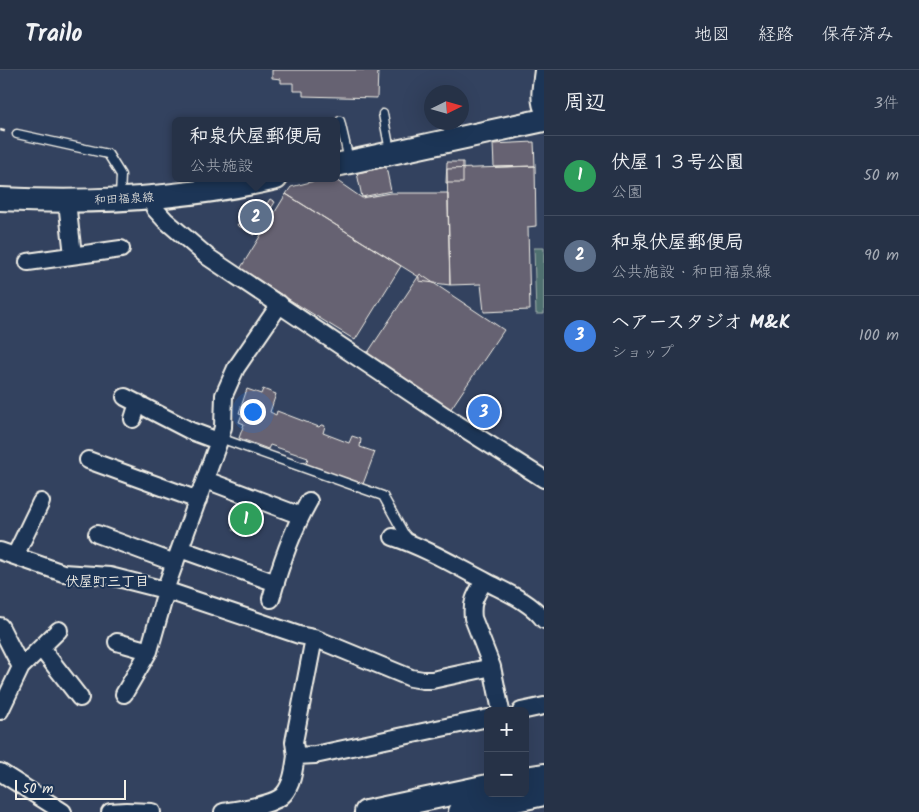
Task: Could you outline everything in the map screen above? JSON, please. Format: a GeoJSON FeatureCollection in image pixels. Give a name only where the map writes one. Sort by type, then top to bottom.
{"type":"FeatureCollection","features":[{"type":"Feature","properties":{"kind":"main road"},"geometry":{"type":"LineString","coordinates":[[343,164],[544,120]]}},
{"type":"Feature","properties":{"kind":"main road","name":"和田福泉線"},"geometry":{"type":"LineString","coordinates":[[0,199],[67,202],[150,198],[204,193],[257,182]]}},
{"type":"Feature","properties":{"kind":"main road"},"geometry":{"type":"LineString","coordinates":[[529,777],[544,774]]}},
{"type":"Feature","properties":{"kind":"main road"},"geometry":{"type":"LineString","coordinates":[[366,812],[484,787]]}},
{"type":"Feature","properties":{"kind":"main road"},"geometry":{"type":"LineString","coordinates":[[460,812],[544,794]]}},
{"type":"Feature","properties":{"kind":"street"},"geometry":{"type":"LineString","coordinates":[[543,70],[542,108],[544,111]]}},
{"type":"Feature","properties":{"kind":"street"},"geometry":{"type":"LineString","coordinates":[[150,198],[155,209],[165,220],[208,257],[454,422],[544,479]]}},
{"type":"Feature","properties":{"kind":"street"},"geometry":{"type":"LineString","coordinates":[[67,202],[73,256]]}},
{"type":"Feature","properties":{"kind":"street"},"geometry":{"type":"LineString","coordinates":[[39,265],[73,256],[121,249]]}},
{"type":"Feature","properties":{"kind":"street"},"geometry":{"type":"LineString","coordinates":[[124,694],[149,651],[165,590],[206,480],[223,427],[224,395],[236,368],[280,304]]}},
{"type":"Feature","properties":{"kind":"street"},"geometry":{"type":"LineString","coordinates":[[132,406],[191,431],[219,439]]}},
{"type":"Feature","properties":{"kind":"street"},"geometry":{"type":"LineString","coordinates":[[88,460],[120,479],[198,500]]}},
{"type":"Feature","properties":{"kind":"street"},"geometry":{"type":"LineString","coordinates":[[206,480],[301,516]]}},
{"type":"Feature","properties":{"kind":"street"},"geometry":{"type":"LineString","coordinates":[[96,534],[177,556],[274,591],[301,516],[309,501]]}},
{"type":"Feature","properties":{"kind":"street"},"geometry":{"type":"LineString","coordinates":[[41,502],[7,554],[63,573],[110,576],[165,590],[299,635],[314,638],[411,678],[432,680],[492,666]]}},
{"type":"Feature","properties":{"kind":"street"},"geometry":{"type":"LineString","coordinates":[[393,538],[413,544],[522,601],[540,614],[544,620]]}},
{"type":"Feature","properties":{"kind":"street"},"geometry":{"type":"LineString","coordinates":[[484,581],[473,601],[472,611],[492,666],[500,707]]}},
{"type":"Feature","properties":{"kind":"street"},"geometry":{"type":"LineString","coordinates":[[0,626],[21,667]]}},
{"type":"Feature","properties":{"kind":"street"},"geometry":{"type":"LineString","coordinates":[[2,699],[21,667],[59,630]]}},
{"type":"Feature","properties":{"kind":"street"},"geometry":{"type":"LineString","coordinates":[[223,812],[271,802],[284,794],[293,776],[296,756],[294,742],[314,638]]}},
{"type":"Feature","properties":{"kind":"street"},"geometry":{"type":"LineString","coordinates":[[117,642],[149,651]]}},
{"type":"Feature","properties":{"kind":"street"},"geometry":{"type":"LineString","coordinates":[[41,648],[80,698]]}},
{"type":"Feature","properties":{"kind":"street"},"geometry":{"type":"LineString","coordinates":[[529,709],[544,706]]}},
{"type":"Feature","properties":{"kind":"street"},"geometry":{"type":"LineString","coordinates":[[296,756],[315,755],[484,719]]}},
{"type":"Feature","properties":{"kind":"street"},"geometry":{"type":"LineString","coordinates":[[0,772],[63,812]]}},
{"type":"Feature","properties":{"kind":"street"},"geometry":{"type":"LineString","coordinates":[[110,812],[152,812]]}},
{"type":"Feature","properties":{"kind":"lane"},"geometry":{"type":"LineString","coordinates":[[383,114],[391,153]]}},
{"type":"Feature","properties":{"kind":"lane"},"geometry":{"type":"LineString","coordinates":[[340,121],[343,164]]}},
{"type":"Feature","properties":{"kind":"lane"},"geometry":{"type":"LineString","coordinates":[[17,134],[108,154],[120,175],[120,199]]}},
{"type":"Feature","properties":{"kind":"lane"},"geometry":{"type":"LineString","coordinates":[[219,439],[383,496],[403,532],[413,544]]}},
{"type":"Feature","properties":{"kind":"green space"},"geometry":{"type":"Polygon","coordinates":[[[534,248],[544,248],[544,314],[536,314],[534,248]]]}},
{"type":"Feature","properties":{"kind":"green space"},"geometry":{"type":"Polygon","coordinates":[[[243,501],[260,508],[250,536],[233,530],[243,501]]]}},
{"type":"Feature","properties":{"kind":"building"},"geometry":{"type":"Polygon","coordinates":[[[272,70],[378,70],[377,98],[303,96],[303,91],[293,91],[293,83],[281,83],[281,79],[272,78],[272,70]]]}},
{"type":"Feature","properties":{"kind":"building"},"geometry":{"type":"Polygon","coordinates":[[[534,142],[535,166],[494,167],[493,144],[534,142]]]}},
{"type":"Feature","properties":{"kind":"building"},"geometry":{"type":"Polygon","coordinates":[[[447,162],[463,162],[463,183],[446,183],[447,162]]]}},
{"type":"Feature","properties":{"kind":"building"},"geometry":{"type":"Polygon","coordinates":[[[535,166],[536,226],[528,227],[530,310],[484,312],[481,284],[450,285],[447,169],[535,166]]]}},
{"type":"Feature","properties":{"kind":"building"},"geometry":{"type":"Polygon","coordinates":[[[386,167],[391,191],[362,197],[357,173],[386,167]]]}},
{"type":"Feature","properties":{"kind":"building"},"geometry":{"type":"Polygon","coordinates":[[[310,182],[339,182],[362,198],[390,193],[448,193],[450,285],[419,281],[419,277],[286,194],[291,187],[310,182]]]}},
{"type":"Feature","properties":{"kind":"building"},"geometry":{"type":"Polygon","coordinates":[[[286,194],[401,266],[355,340],[240,269],[286,194]]]}},
{"type":"Feature","properties":{"kind":"building"},"geometry":{"type":"Polygon","coordinates":[[[270,199],[275,202],[254,235],[237,225],[244,219],[255,203],[260,206],[263,202],[266,205],[270,199]]]}},
{"type":"Feature","properties":{"kind":"building"},"geometry":{"type":"Polygon","coordinates":[[[420,274],[504,330],[450,410],[367,354],[420,274]]]}},
{"type":"Feature","properties":{"kind":"building"},"geometry":{"type":"Polygon","coordinates":[[[247,389],[261,394],[263,389],[276,394],[270,412],[276,415],[277,411],[319,427],[323,425],[325,426],[323,433],[349,443],[352,436],[361,439],[360,447],[375,452],[363,484],[306,464],[308,458],[270,445],[268,449],[239,438],[244,424],[239,422],[242,414],[239,413],[247,389]]]}},
{"type":"Feature","properties":{"kind":"place","name":"和泉伏屋郵便局"},"geometry":{"type":"Point","coordinates":[256,217]}},
{"type":"Feature","properties":{"kind":"place","name":"ヘアースタジオ M&K"},"geometry":{"type":"Point","coordinates":[484,412]}},
{"type":"Feature","properties":{"kind":"place","name":"伏屋１３号公園"},"geometry":{"type":"Point","coordinates":[246,519]}},
{"type":"Feature","properties":{"kind":"district","name":"伏屋町三丁目"},"geometry":{"type":"Point","coordinates":[107,582]}}]}
